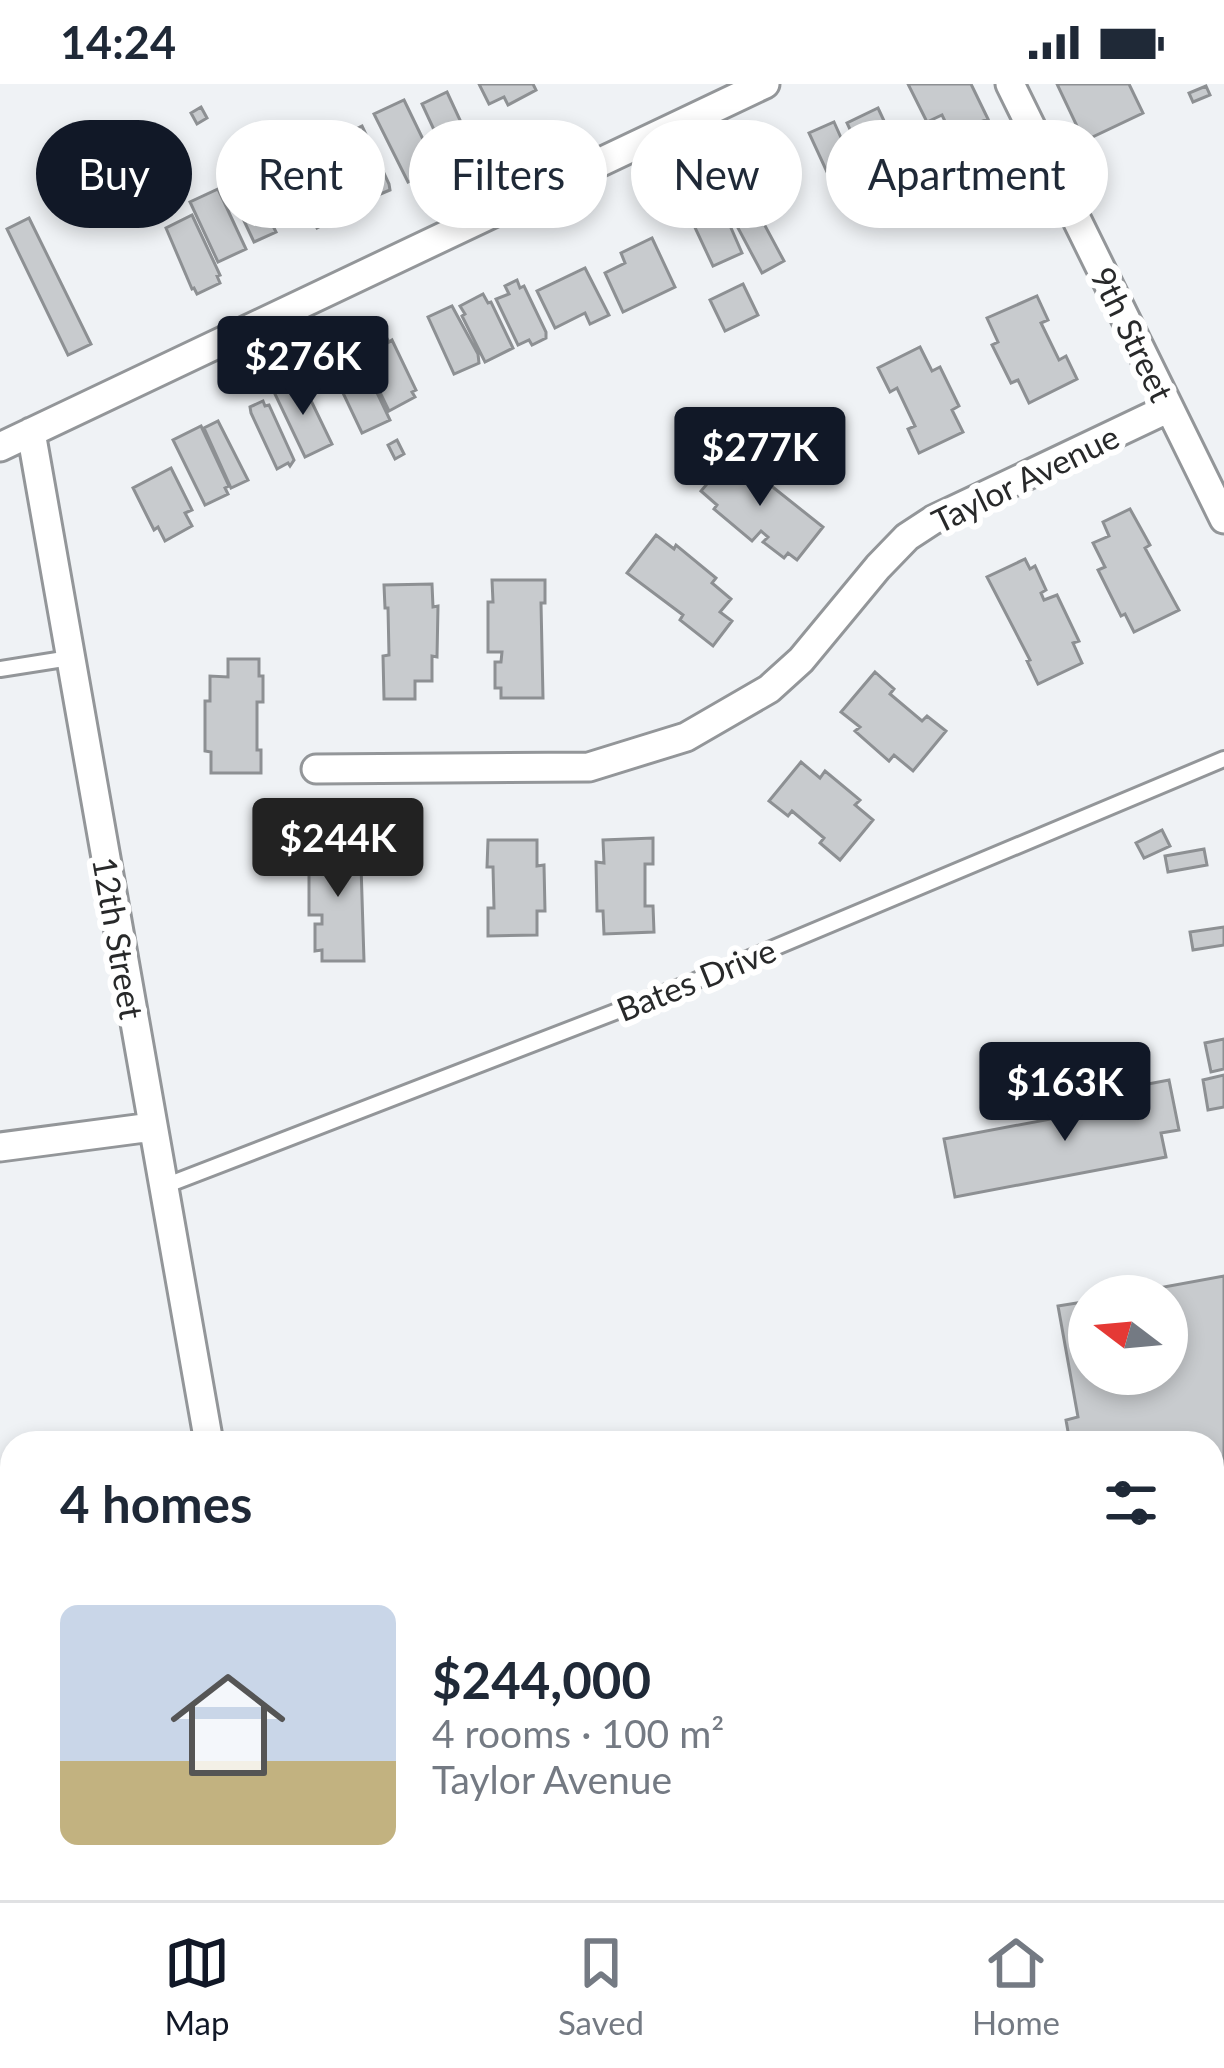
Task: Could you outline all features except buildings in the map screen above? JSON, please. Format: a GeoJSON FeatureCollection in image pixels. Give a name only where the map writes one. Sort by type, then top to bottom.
{"type":"FeatureCollection","features":[{"type":"Feature","properties":{"kind":"street"},"geometry":{"type":"LineString","coordinates":[[0,447],[765,84]]}},
{"type":"Feature","properties":{"kind":"street","name":"9th Street"},"geometry":{"type":"LineString","coordinates":[[1010,84],[1224,519]]}},
{"type":"Feature","properties":{"kind":"street","name":"Taylor Avenue"},"geometry":{"type":"LineString","coordinates":[[316,769],[589,766],[686,737],[769,689],[801,660],[907,537],[933,520],[1169,408]]}},
{"type":"Feature","properties":{"kind":"street","name":"12th Street"},"geometry":{"type":"LineString","coordinates":[[31,432],[207,1431]]}},
{"type":"Feature","properties":{"kind":"street"},"geometry":{"type":"LineString","coordinates":[[0,1147],[152,1127]]}},
{"type":"Feature","properties":{"kind":"lane"},"geometry":{"type":"LineString","coordinates":[[0,669],[70,658]]}},
{"type":"Feature","properties":{"kind":"lane","name":"Bates Drive"},"geometry":{"type":"LineString","coordinates":[[162,1187],[695,981],[1224,759]]}}]}
